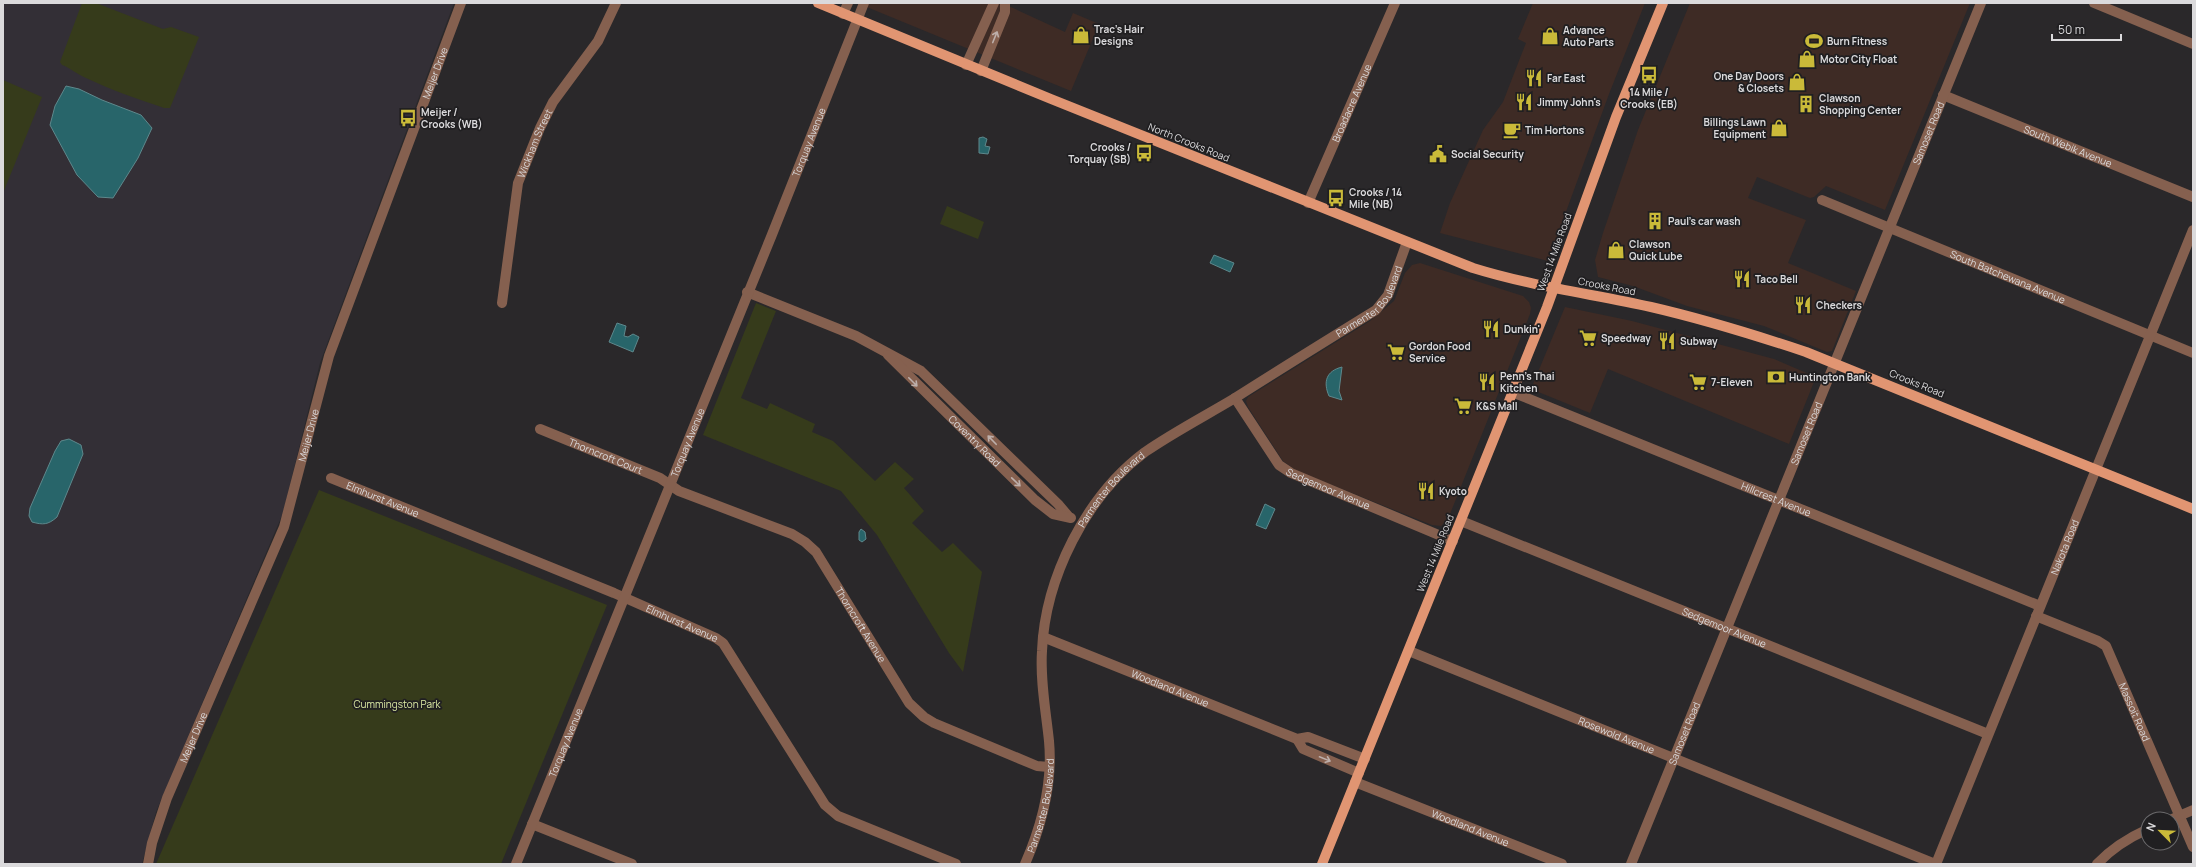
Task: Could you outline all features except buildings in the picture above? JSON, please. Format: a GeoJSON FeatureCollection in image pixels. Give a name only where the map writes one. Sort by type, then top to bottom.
{"type":"FeatureCollection","features":[{"type":"Feature","properties":{"kind":"main road","name":"North Crooks Road"},"geometry":{"type":"LineString","coordinates":[[818,3],[966,65],[1473,268],[1506,278],[1554,288]]}},
{"type":"Feature","properties":{"kind":"main road","name":"West 14 Mile Road"},"geometry":{"type":"LineString","coordinates":[[1322,864],[1554,288],[1616,118],[1663,3]]}},
{"type":"Feature","properties":{"kind":"main road","name":"Crooks Road"},"geometry":{"type":"LineString","coordinates":[[1554,288],[1652,308],[1776,342],[1833,362],[2193,509]]}},
{"type":"Feature","properties":{"kind":"street","name":"Meijer Drive"},"geometry":{"type":"LineString","coordinates":[[148,864],[152,843],[167,798],[284,527],[329,356],[461,3]]}},
{"type":"Feature","properties":{"kind":"street","name":"Wickham Street"},"geometry":{"type":"LineString","coordinates":[[502,302],[518,183],[540,128],[553,102],[598,41],[616,3]]}},
{"type":"Feature","properties":{"kind":"street"},"geometry":{"type":"LineString","coordinates":[[843,14],[848,3]]}},
{"type":"Feature","properties":{"kind":"street","name":"Torquay Avenue"},"geometry":{"type":"LineString","coordinates":[[516,864],[864,3]]}},
{"type":"Feature","properties":{"kind":"street"},"geometry":{"type":"LineString","coordinates":[[966,65],[994,3]]}},
{"type":"Feature","properties":{"kind":"street"},"geometry":{"type":"LineString","coordinates":[[981,71],[1005,12],[1004,3]]}},
{"type":"Feature","properties":{"kind":"street","name":"Broadacre Avenue"},"geometry":{"type":"LineString","coordinates":[[1308,203],[1395,3]]}},
{"type":"Feature","properties":{"kind":"street","name":"Samoset Road"},"geometry":{"type":"LineString","coordinates":[[1631,864],[1727,629],[1833,362],[1981,3]]}},
{"type":"Feature","properties":{"kind":"street"},"geometry":{"type":"LineString","coordinates":[[2094,3],[2193,44]]}},
{"type":"Feature","properties":{"kind":"street","name":"South Webik Avenue"},"geometry":{"type":"LineString","coordinates":[[1943,95],[2193,197]]}},
{"type":"Feature","properties":{"kind":"street","name":"South Batchewana Avenue"},"geometry":{"type":"LineString","coordinates":[[1822,200],[2193,353]]}},
{"type":"Feature","properties":{"kind":"street","name":"Nakota Road"},"geometry":{"type":"LineString","coordinates":[[1935,864],[2193,230]]}},
{"type":"Feature","properties":{"kind":"street","name":"Parmenter Boulevard"},"geometry":{"type":"LineString","coordinates":[[1025,864],[1042,821],[1049,767],[1049,743],[1041,664],[1043,637],[1048,610],[1061,565],[1081,524],[1103,492],[1144,453],[1376,310],[1388,295],[1407,242]]}},
{"type":"Feature","properties":{"kind":"street","name":"Coventry Road"},"geometry":{"type":"LineString","coordinates":[[747,292],[856,336],[925,375],[1058,504],[1069,517],[1081,524]]}},
{"type":"Feature","properties":{"kind":"street","name":"Hillcrest Avenue"},"geometry":{"type":"LineString","coordinates":[[1512,392],[2040,606]]}},
{"type":"Feature","properties":{"kind":"street","name":"Sedgemoor Avenue"},"geometry":{"type":"LineString","coordinates":[[1234,398],[1279,464],[1291,474],[1453,541]]}},
{"type":"Feature","properties":{"kind":"street","name":"Thorncroft Court"},"geometry":{"type":"LineString","coordinates":[[540,429],[660,478],[670,485]]}},
{"type":"Feature","properties":{"kind":"street","name":"Elmhurst Avenue"},"geometry":{"type":"LineString","coordinates":[[330,478],[706,632],[723,643],[819,798],[831,811],[848,820],[956,864]]}},
{"type":"Feature","properties":{"kind":"street","name":"Thorncroft Avenue"},"geometry":{"type":"LineString","coordinates":[[670,485],[679,491],[792,534],[805,542],[816,552],[909,703],[924,717],[1037,766],[1049,767]]}},
{"type":"Feature","properties":{"kind":"street","name":"Sedgemoor Avenue"},"geometry":{"type":"LineString","coordinates":[[1461,521],[1988,734]]}},
{"type":"Feature","properties":{"kind":"street","name":"Massoit Road"},"geometry":{"type":"LineString","coordinates":[[2036,616],[2098,641],[2106,646],[2174,811]]}},
{"type":"Feature","properties":{"kind":"street","name":"Woodland Avenue"},"geometry":{"type":"LineString","coordinates":[[1043,637],[1298,739],[1308,737],[1365,759]]}},
{"type":"Feature","properties":{"kind":"street","name":"Rosewold Avenue"},"geometry":{"type":"LineString","coordinates":[[1409,651],[1935,864]]}},
{"type":"Feature","properties":{"kind":"street","name":"Woodland Avenue"},"geometry":{"type":"LineString","coordinates":[[1298,739],[1302,749],[1357,777],[1562,864]]}},
{"type":"Feature","properties":{"kind":"street"},"geometry":{"type":"LineString","coordinates":[[2180,815],[2193,810]]}},
{"type":"Feature","properties":{"kind":"street"},"geometry":{"type":"LineString","coordinates":[[532,824],[632,864]]}},
{"type":"Feature","properties":{"kind":"street","name":"Massoit Road"},"geometry":{"type":"LineString","coordinates":[[2180,824],[2193,847]]}},
{"type":"Feature","properties":{"kind":"street"},"geometry":{"type":"LineString","coordinates":[[2097,864],[2110,850],[2122,841],[2140,833]]}},
{"type":"Feature","properties":{"kind":"shaded area"},"geometry":{"type":"Polygon","coordinates":[[[3,3],[454,3],[320,363],[283,513],[156,812],[142,864],[3,864],[3,3]]]}},
{"type":"Feature","properties":{"kind":"shaded area"},"geometry":{"type":"Polygon","coordinates":[[[857,3],[1002,3],[1065,32],[1073,13],[1099,24],[1071,91],[857,3]]]}},
{"type":"Feature","properties":{"kind":"shaded area"},"geometry":{"type":"Polygon","coordinates":[[[1533,3],[1645,3],[1609,94],[1548,261],[1440,233],[1450,203],[1483,130],[1503,102],[1526,43],[1518,39],[1533,3]]]}},
{"type":"Feature","properties":{"kind":"shaded area"},"geometry":{"type":"Polygon","coordinates":[[[1690,3],[1970,3],[1885,210],[1826,186],[1814,197],[1810,198],[1757,177],[1748,198],[1806,220],[1788,263],[1856,291],[1832,351],[1827,352],[1764,326],[1687,306],[1633,286],[1598,277],[1595,260],[1603,233],[1638,130],[1690,3]]]}},
{"type":"Feature","properties":{"kind":"shaded area"},"geometry":{"type":"Polygon","coordinates":[[[1420,263],[1523,296],[1529,302],[1531,308],[1530,314],[1448,519],[1441,526],[1432,525],[1297,471],[1283,461],[1248,407],[1246,401],[1248,397],[1370,321],[1394,301],[1405,273],[1412,265],[1420,263]]]}},
{"type":"Feature","properties":{"kind":"shaded area"},"geometry":{"type":"Polygon","coordinates":[[[1565,307],[1632,321],[1774,359],[1816,377],[1789,444],[1608,369],[1590,413],[1531,389],[1565,307]]]}},
{"type":"Feature","properties":{"kind":"green space"},"geometry":{"type":"Polygon","coordinates":[[[82,3],[96,3],[163,29],[171,27],[199,37],[170,108],[164,108],[115,90],[83,77],[62,65],[60,62],[82,3]]]}},
{"type":"Feature","properties":{"kind":"green space"},"geometry":{"type":"Polygon","coordinates":[[[3,80],[42,97],[3,193],[3,80]]]}},
{"type":"Feature","properties":{"kind":"green space"},"geometry":{"type":"Polygon","coordinates":[[[947,206],[984,222],[978,239],[940,224],[947,206]]]}},
{"type":"Feature","properties":{"kind":"green space"},"geometry":{"type":"Polygon","coordinates":[[[756,303],[776,311],[741,398],[767,409],[770,403],[815,424],[812,432],[833,441],[875,481],[895,462],[914,479],[904,488],[924,511],[912,523],[942,552],[953,543],[982,572],[963,672],[949,653],[877,535],[841,491],[703,435],[756,303]]]}},
{"type":"Feature","properties":{"kind":"green space","name":"Cummingston Park"},"geometry":{"type":"Polygon","coordinates":[[[319,490],[607,605],[501,864],[156,864],[319,490]]]}},
{"type":"Feature","properties":{"kind":"water"},"geometry":{"type":"Polygon","coordinates":[[[66,86],[79,89],[102,100],[141,115],[152,128],[138,158],[113,198],[98,197],[77,175],[50,125],[55,106],[66,86]]]}},
{"type":"Feature","properties":{"kind":"water"},"geometry":{"type":"Polygon","coordinates":[[[983,137],[987,139],[985,146],[990,147],[988,154],[979,153],[979,138],[983,137]]]}},
{"type":"Feature","properties":{"kind":"water"},"geometry":{"type":"Polygon","coordinates":[[[1214,255],[1234,263],[1230,272],[1210,263],[1214,255]]]}},
{"type":"Feature","properties":{"kind":"water"},"geometry":{"type":"Polygon","coordinates":[[[617,323],[626,326],[624,336],[628,337],[633,334],[639,337],[633,352],[609,342],[617,323]]]}},
{"type":"Feature","properties":{"kind":"water"},"geometry":{"type":"Polygon","coordinates":[[[1342,367],[1339,391],[1342,400],[1329,396],[1326,382],[1332,371],[1342,367]]]}},
{"type":"Feature","properties":{"kind":"water"},"geometry":{"type":"Polygon","coordinates":[[[69,439],[81,445],[83,454],[57,517],[51,522],[45,524],[32,522],[29,516],[30,508],[55,451],[61,441],[69,439]]]}},
{"type":"Feature","properties":{"kind":"water"},"geometry":{"type":"Polygon","coordinates":[[[1265,504],[1275,509],[1266,529],[1256,525],[1265,504]]]}},
{"type":"Feature","properties":{"kind":"water"},"geometry":{"type":"Polygon","coordinates":[[[861,529],[865,532],[866,539],[862,542],[859,540],[859,532],[861,529]]]}},
{"type":"Feature","properties":{"kind":"place","name":"Trac's Hair Designs"},"geometry":{"type":"Point","coordinates":[1081,35]}},
{"type":"Feature","properties":{"kind":"place","name":"Advance Auto Parts"},"geometry":{"type":"Point","coordinates":[1550,36]}},
{"type":"Feature","properties":{"kind":"place","name":"Burn Fitness"},"geometry":{"type":"Point","coordinates":[1814,41]}},
{"type":"Feature","properties":{"kind":"place","name":"Motor City Float"},"geometry":{"type":"Point","coordinates":[1807,59]}},
{"type":"Feature","properties":{"kind":"place","name":"14 Mile / Crooks (EB)"},"geometry":{"type":"Point","coordinates":[1649,75]}},
{"type":"Feature","properties":{"kind":"place","name":"Far East"},"geometry":{"type":"Point","coordinates":[1534,78]}},
{"type":"Feature","properties":{"kind":"place","name":"One Day Doors & Closets"},"geometry":{"type":"Point","coordinates":[1797,82]}},
{"type":"Feature","properties":{"kind":"place","name":"Jimmy John's"},"geometry":{"type":"Point","coordinates":[1524,102]}},
{"type":"Feature","properties":{"kind":"place","name":"Clawson Shopping Center"},"geometry":{"type":"Point","coordinates":[1806,104]}},
{"type":"Feature","properties":{"kind":"place","name":"Meijer / Crooks (WB)"},"geometry":{"type":"Point","coordinates":[408,118]}},
{"type":"Feature","properties":{"kind":"place","name":"Billings Lawn Equipment"},"geometry":{"type":"Point","coordinates":[1779,128]}},
{"type":"Feature","properties":{"kind":"place","name":"Tim Hortons"},"geometry":{"type":"Point","coordinates":[1512,130]}},
{"type":"Feature","properties":{"kind":"place","name":"Crooks / Torquay (SB)"},"geometry":{"type":"Point","coordinates":[1144,153]}},
{"type":"Feature","properties":{"kind":"place","name":"Social Security"},"geometry":{"type":"Point","coordinates":[1438,154]}},
{"type":"Feature","properties":{"kind":"place","name":"Crooks / 14 Mile (NB)"},"geometry":{"type":"Point","coordinates":[1336,198]}},
{"type":"Feature","properties":{"kind":"place","name":"Paul's car wash"},"geometry":{"type":"Point","coordinates":[1655,221]}},
{"type":"Feature","properties":{"kind":"place","name":"Clawson Quick Lube"},"geometry":{"type":"Point","coordinates":[1616,250]}},
{"type":"Feature","properties":{"kind":"place","name":"Taco Bell"},"geometry":{"type":"Point","coordinates":[1742,279]}},
{"type":"Feature","properties":{"kind":"place","name":"Checkers"},"geometry":{"type":"Point","coordinates":[1803,305]}},
{"type":"Feature","properties":{"kind":"place","name":"Dunkin'"},"geometry":{"type":"Point","coordinates":[1491,329]}},
{"type":"Feature","properties":{"kind":"place","name":"Speedway"},"geometry":{"type":"Point","coordinates":[1588,338]}},
{"type":"Feature","properties":{"kind":"place","name":"Subway"},"geometry":{"type":"Point","coordinates":[1667,341]}},
{"type":"Feature","properties":{"kind":"place","name":"Gordon Food Service"},"geometry":{"type":"Point","coordinates":[1396,352]}},
{"type":"Feature","properties":{"kind":"place","name":"Huntington Bank"},"geometry":{"type":"Point","coordinates":[1776,377]}},
{"type":"Feature","properties":{"kind":"place","name":"Penn's Thai Kitchen"},"geometry":{"type":"Point","coordinates":[1487,382]}},
{"type":"Feature","properties":{"kind":"place","name":"7-Eleven"},"geometry":{"type":"Point","coordinates":[1698,382]}},
{"type":"Feature","properties":{"kind":"place","name":"K&S Mall"},"geometry":{"type":"Point","coordinates":[1463,406]}},
{"type":"Feature","properties":{"kind":"place","name":"Kyoto"},"geometry":{"type":"Point","coordinates":[1426,491]}}]}
